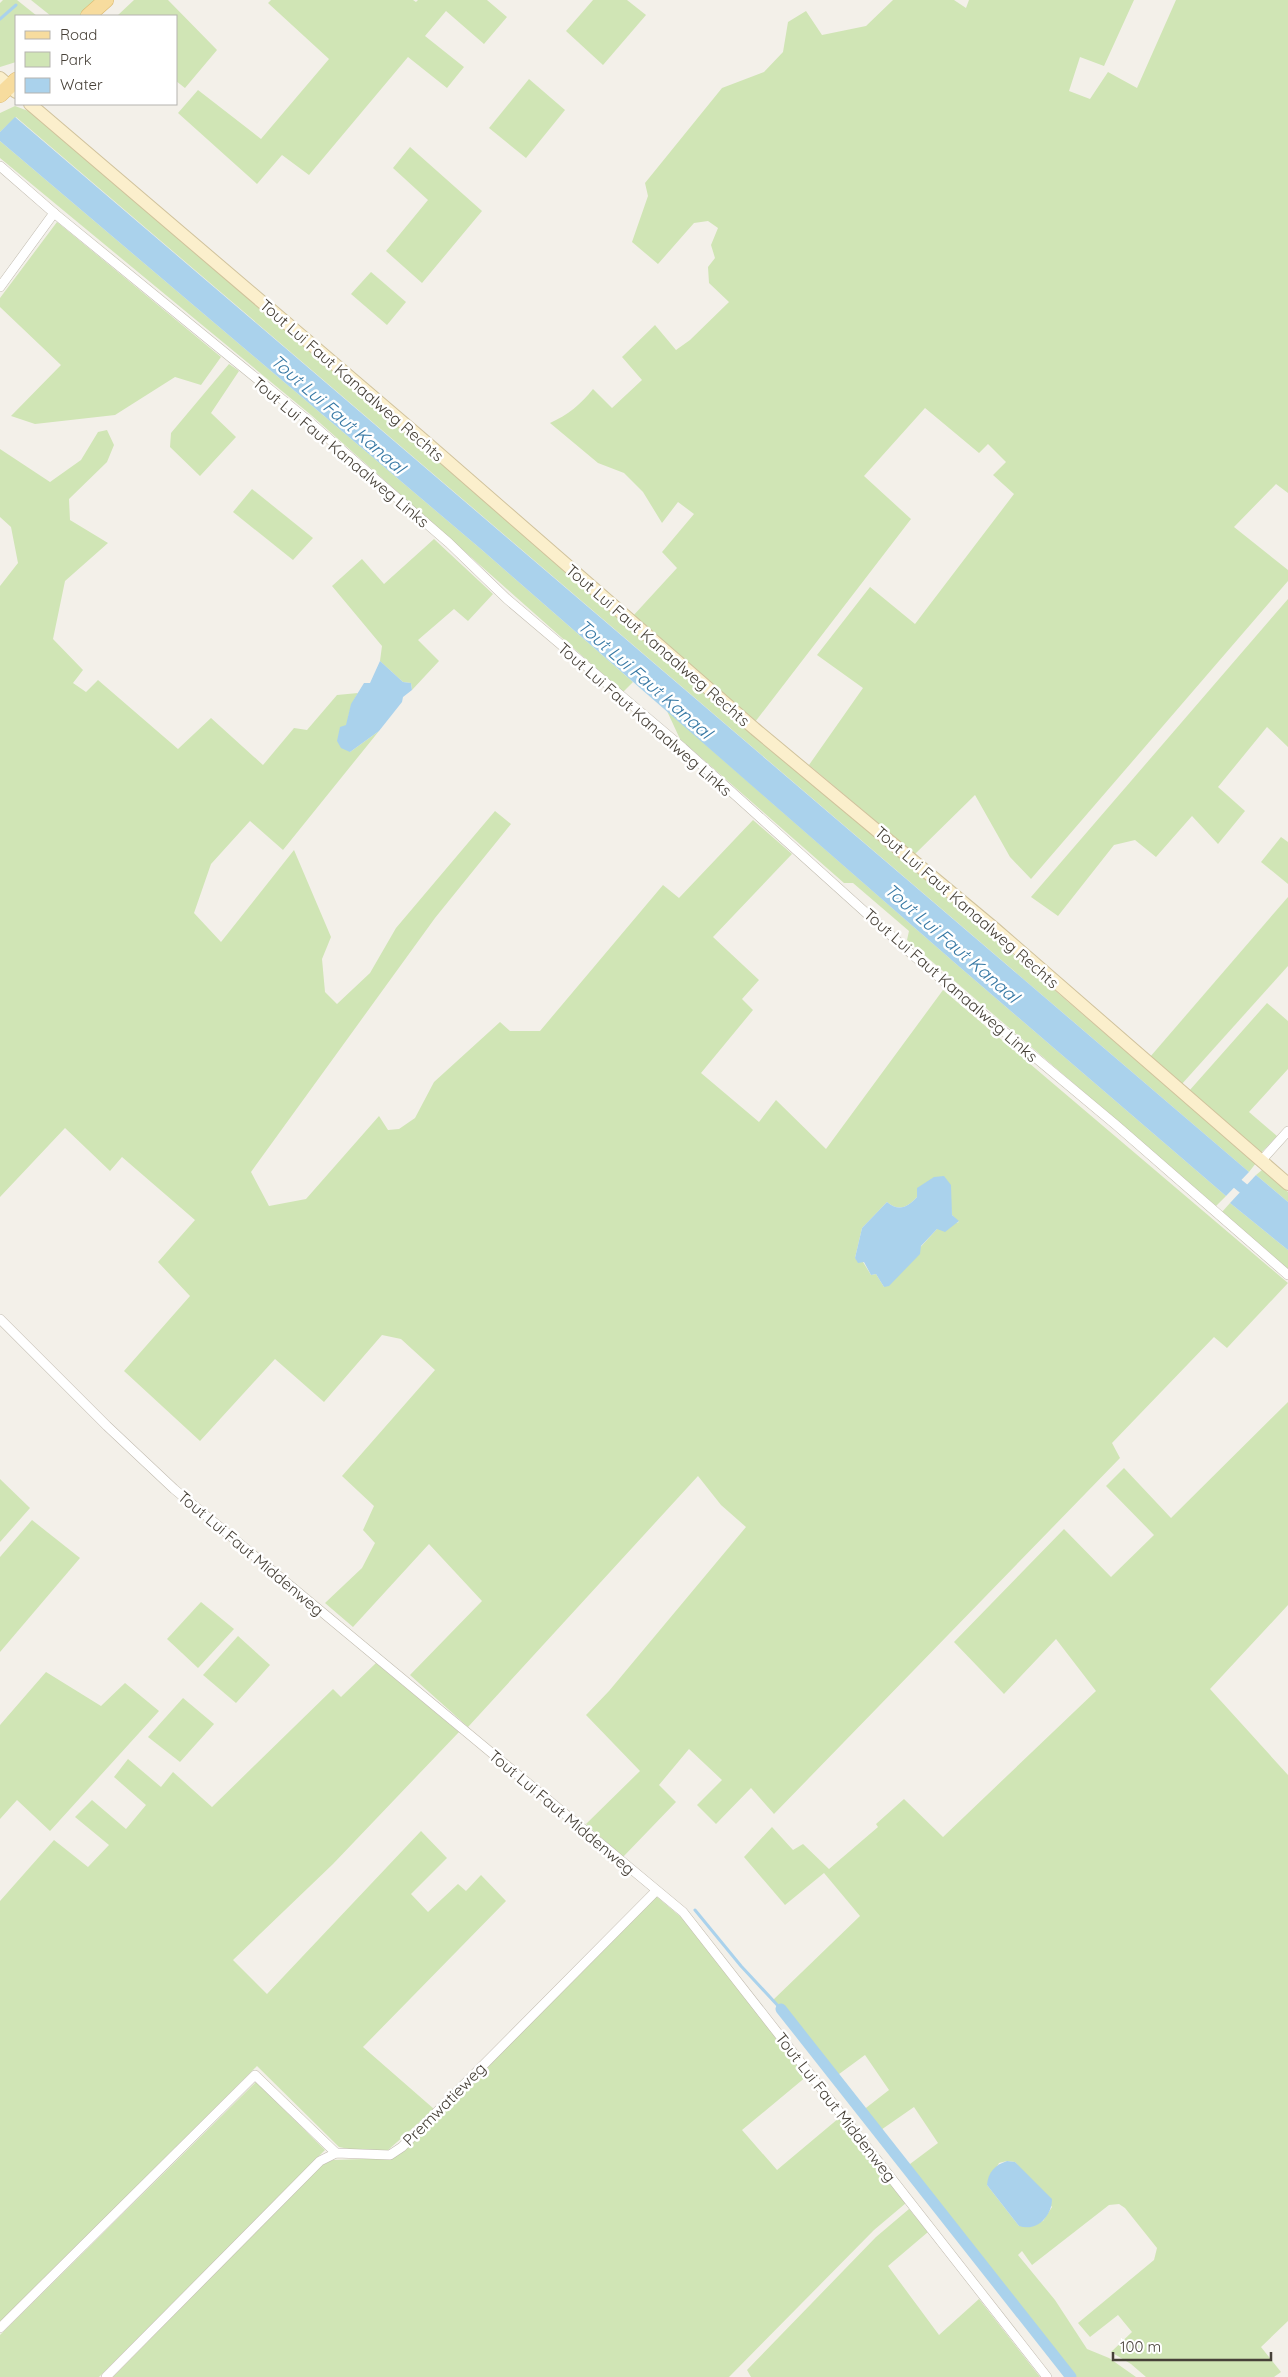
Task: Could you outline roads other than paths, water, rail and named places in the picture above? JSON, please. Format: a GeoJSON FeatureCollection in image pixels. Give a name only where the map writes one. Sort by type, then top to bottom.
{"type":"FeatureCollection","features":[{"type":"Feature","properties":{"kind":"main road"},"geometry":{"type":"LineString","coordinates":[[89,15],[106,0]]}},
{"type":"Feature","properties":{"kind":"street","name":"Tout Lui Faut Kanaalweg Rechts"},"geometry":{"type":"LineString","coordinates":[[31,105],[420,437],[748,722],[995,929],[1288,1184]]}},
{"type":"Feature","properties":{"kind":"street","name":"Tout Lui Faut Kanaalweg Links"},"geometry":{"type":"LineString","coordinates":[[0,166],[54,213],[305,418],[449,543],[507,599],[683,748],[915,957],[1116,1125],[1288,1275]]}},
{"type":"Feature","properties":{"kind":"street"},"geometry":{"type":"LineString","coordinates":[[0,287],[54,213]]}},
{"type":"Feature","properties":{"kind":"street"},"geometry":{"type":"LineString","coordinates":[[1262,1162],[1288,1131]]}},
{"type":"Feature","properties":{"kind":"street","name":"Tout Lui Faut Middenweg"},"geometry":{"type":"LineString","coordinates":[[0,1319],[107,1426],[174,1489],[683,1912],[1047,2377]]}},
{"type":"Feature","properties":{"kind":"street","name":"Premwatieweg"},"geometry":{"type":"LineString","coordinates":[[336,2154],[390,2155],[402,2147],[656,1891]]}},
{"type":"Feature","properties":{"kind":"street"},"geometry":{"type":"LineString","coordinates":[[0,2328],[254,2075],[336,2154],[320,2161],[106,2377]]}},
{"type":"Feature","properties":{"kind":"water"},"geometry":{"type":"Polygon","coordinates":[[[15,117],[1249,1172],[1226,1196],[955,963],[482,550],[0,141],[0,132],[15,117]]]}},
{"type":"Feature","properties":{"kind":"water"},"geometry":{"type":"Polygon","coordinates":[[[380,661],[403,682],[411,683],[412,690],[403,697],[402,702],[379,731],[350,752],[341,748],[337,741],[340,727],[346,725],[351,704],[364,683],[370,683],[380,661]]]}},
{"type":"Feature","properties":{"kind":"water"},"geometry":{"type":"Polygon","coordinates":[[[1256,1175],[1288,1202],[1288,1250],[1230,1203],[1256,1175]]]}},
{"type":"Feature","properties":{"kind":"water"},"geometry":{"type":"Polygon","coordinates":[[[944,1176],[951,1185],[952,1215],[959,1221],[945,1232],[937,1229],[921,1246],[920,1254],[889,1286],[884,1287],[876,1274],[871,1275],[864,1262],[858,1263],[855,1258],[862,1228],[887,1202],[895,1207],[907,1206],[917,1197],[917,1188],[934,1177],[944,1176]]]}},
{"type":"Feature","properties":{"kind":"water"},"geometry":{"type":"Polygon","coordinates":[[[1007,2161],[1015,2162],[1052,2199],[1046,2217],[1037,2225],[1032,2227],[1019,2226],[987,2185],[993,2170],[1007,2161]]]}},
{"type":"Feature","properties":{"kind":"waterway"},"geometry":{"type":"LineString","coordinates":[[0,19],[16,5]]}},
{"type":"Feature","properties":{"kind":"waterway","name":"Tout Lui Faut Kanaal"},"geometry":{"type":"LineString","coordinates":[[1227,1175],[1255,1198]]}},
{"type":"Feature","properties":{"kind":"waterway"},"geometry":{"type":"LineString","coordinates":[[695,1910],[741,1966],[781,2009]]}},
{"type":"Feature","properties":{"kind":"waterway"},"geometry":{"type":"LineString","coordinates":[[781,2009],[1071,2377]]}}]}
